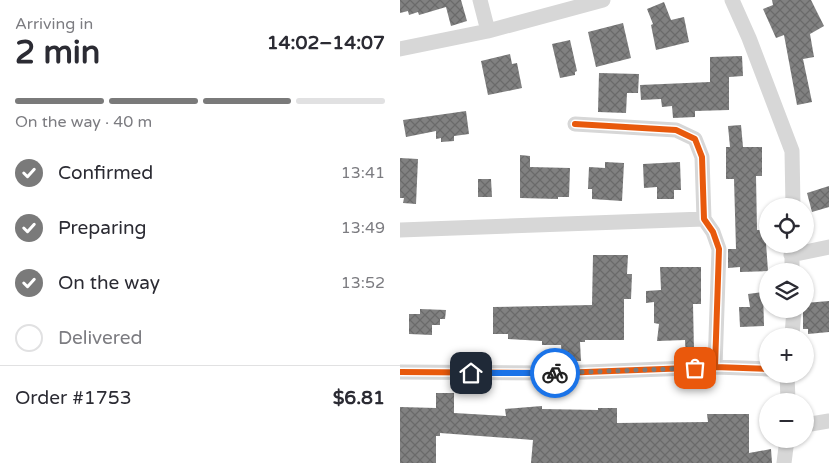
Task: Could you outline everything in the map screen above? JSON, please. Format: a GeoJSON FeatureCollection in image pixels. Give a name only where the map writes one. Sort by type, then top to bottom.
{"type":"FeatureCollection","features":[{"type":"Feature","properties":{"kind":"street"},"geometry":{"type":"LineString","coordinates":[[480,0],[488,31]]}},
{"type":"Feature","properties":{"kind":"street"},"geometry":{"type":"LineString","coordinates":[[400,50],[488,31],[602,0]]}},
{"type":"Feature","properties":{"kind":"street"},"geometry":{"type":"LineString","coordinates":[[732,0],[749,38],[792,151],[793,198]]}},
{"type":"Feature","properties":{"kind":"street"},"geometry":{"type":"LineString","coordinates":[[575,124],[676,130],[695,139],[702,157],[704,219],[714,232],[719,249],[715,367]]}},
{"type":"Feature","properties":{"kind":"street"},"geometry":{"type":"LineString","coordinates":[[400,230],[704,219]]}},
{"type":"Feature","properties":{"kind":"street"},"geometry":{"type":"LineString","coordinates":[[814,248],[829,247]]}},
{"type":"Feature","properties":{"kind":"street"},"geometry":{"type":"LineString","coordinates":[[400,372],[560,374],[715,367],[759,368]]}},
{"type":"Feature","properties":{"kind":"street"},"geometry":{"type":"LineString","coordinates":[[814,424],[829,421]]}},
{"type":"Feature","properties":{"kind":"street"},"geometry":{"type":"LineString","coordinates":[[784,463],[786,448]]}},
{"type":"Feature","properties":{"kind":"building"},"geometry":{"type":"Polygon","coordinates":[[[400,0],[461,0],[467,21],[451,26],[446,7],[419,15],[418,12],[409,15],[408,11],[400,13],[400,0]]]}},
{"type":"Feature","properties":{"kind":"building"},"geometry":{"type":"Polygon","coordinates":[[[772,0],[811,0],[824,26],[810,34],[814,57],[803,59],[812,102],[797,105],[784,35],[776,38],[763,9],[773,5],[772,0]]]}},
{"type":"Feature","properties":{"kind":"building"},"geometry":{"type":"Polygon","coordinates":[[[664,2],[671,20],[684,17],[689,42],[656,50],[651,25],[653,24],[647,9],[664,2]]]}},
{"type":"Feature","properties":{"kind":"building"},"geometry":{"type":"Polygon","coordinates":[[[623,23],[631,58],[596,67],[588,32],[623,23]]]}},
{"type":"Feature","properties":{"kind":"building"},"geometry":{"type":"Polygon","coordinates":[[[570,40],[577,71],[575,75],[560,78],[552,44],[570,40]]]}},
{"type":"Feature","properties":{"kind":"building"},"geometry":{"type":"Polygon","coordinates":[[[510,54],[512,64],[517,63],[522,88],[488,95],[481,61],[510,54]]]}},
{"type":"Feature","properties":{"kind":"building"},"geometry":{"type":"Polygon","coordinates":[[[742,56],[743,76],[729,77],[729,110],[695,111],[695,117],[673,118],[672,106],[662,107],[661,99],[641,100],[640,85],[710,82],[710,57],[742,56]]]}},
{"type":"Feature","properties":{"kind":"building"},"geometry":{"type":"Polygon","coordinates":[[[599,73],[639,74],[638,93],[627,93],[626,113],[598,112],[599,73]]]}},
{"type":"Feature","properties":{"kind":"building"},"geometry":{"type":"Polygon","coordinates":[[[466,111],[469,134],[454,136],[454,141],[441,142],[441,138],[436,139],[436,131],[406,137],[403,120],[466,111]]]}},
{"type":"Feature","properties":{"kind":"building"},"geometry":{"type":"Polygon","coordinates":[[[741,125],[743,147],[762,147],[762,176],[756,176],[757,230],[759,230],[759,253],[767,253],[767,263],[759,263],[759,271],[740,272],[740,267],[728,268],[728,249],[736,249],[734,179],[726,179],[726,147],[730,147],[728,126],[741,125]]]}},
{"type":"Feature","properties":{"kind":"building"},"geometry":{"type":"Polygon","coordinates":[[[520,155],[530,156],[530,167],[570,168],[569,197],[558,197],[558,199],[520,198],[520,155]]]}},
{"type":"Feature","properties":{"kind":"building"},"geometry":{"type":"Polygon","coordinates":[[[400,158],[418,159],[416,204],[403,203],[404,198],[400,198],[400,158]]]}},
{"type":"Feature","properties":{"kind":"building"},"geometry":{"type":"Polygon","coordinates":[[[605,162],[624,163],[622,201],[592,199],[592,189],[588,189],[589,167],[605,168],[605,162]]]}},
{"type":"Feature","properties":{"kind":"building"},"geometry":{"type":"Polygon","coordinates":[[[680,162],[681,190],[674,190],[674,199],[657,199],[657,187],[644,188],[643,164],[680,162]]]}},
{"type":"Feature","properties":{"kind":"building"},"geometry":{"type":"Polygon","coordinates":[[[478,179],[491,179],[492,197],[478,197],[478,179]]]}},
{"type":"Feature","properties":{"kind":"building"},"geometry":{"type":"Polygon","coordinates":[[[829,186],[829,207],[814,211],[814,198],[808,198],[807,193],[829,186]]]}},
{"type":"Feature","properties":{"kind":"building"},"geometry":{"type":"Polygon","coordinates":[[[593,255],[628,255],[627,274],[632,274],[631,299],[624,299],[624,340],[585,340],[585,342],[580,342],[581,361],[562,361],[561,345],[542,345],[542,341],[508,339],[508,334],[493,334],[493,307],[592,305],[593,255]]]}},
{"type":"Feature","properties":{"kind":"building"},"geometry":{"type":"Polygon","coordinates":[[[660,267],[701,267],[701,304],[693,304],[694,352],[699,351],[700,358],[686,359],[685,340],[657,341],[659,324],[654,323],[654,302],[646,303],[646,291],[661,290],[660,267]]]}},
{"type":"Feature","properties":{"kind":"building"},"geometry":{"type":"Polygon","coordinates":[[[759,293],[759,318],[764,318],[764,326],[740,327],[739,307],[750,307],[748,294],[759,293]]]}},
{"type":"Feature","properties":{"kind":"building"},"geometry":{"type":"Polygon","coordinates":[[[829,301],[829,332],[814,333],[814,328],[803,328],[803,318],[814,318],[814,302],[829,301]]]}},
{"type":"Feature","properties":{"kind":"building"},"geometry":{"type":"Polygon","coordinates":[[[420,309],[446,310],[445,319],[440,319],[440,325],[432,325],[432,335],[409,334],[409,314],[420,314],[420,309]]]}},
{"type":"Feature","properties":{"kind":"building"},"geometry":{"type":"Polygon","coordinates":[[[436,393],[454,393],[454,413],[506,416],[505,409],[542,406],[542,409],[598,410],[598,408],[617,408],[617,423],[708,422],[707,414],[749,414],[749,453],[771,449],[772,463],[531,463],[533,440],[440,433],[440,436],[436,436],[436,463],[400,463],[400,407],[436,408],[436,393]]]}},
{"type":"Feature","properties":{"kind":"cycle path"},"geometry":{"type":"LineString","coordinates":[[575,124],[676,130],[695,139],[702,157],[704,219],[713,232],[719,249],[715,367]]}},
{"type":"Feature","properties":{"kind":"cycle path"},"geometry":{"type":"LineString","coordinates":[[400,372],[560,373],[715,367],[759,369]]}},
{"type":"Feature","properties":{"kind":"way so far"},"geometry":{"type":"LineString","coordinates":[[555,373],[695,368]]}},
{"type":"Feature","properties":{"kind":"route"},"geometry":{"type":"LineString","coordinates":[[471,373],[555,373]]}}]}
